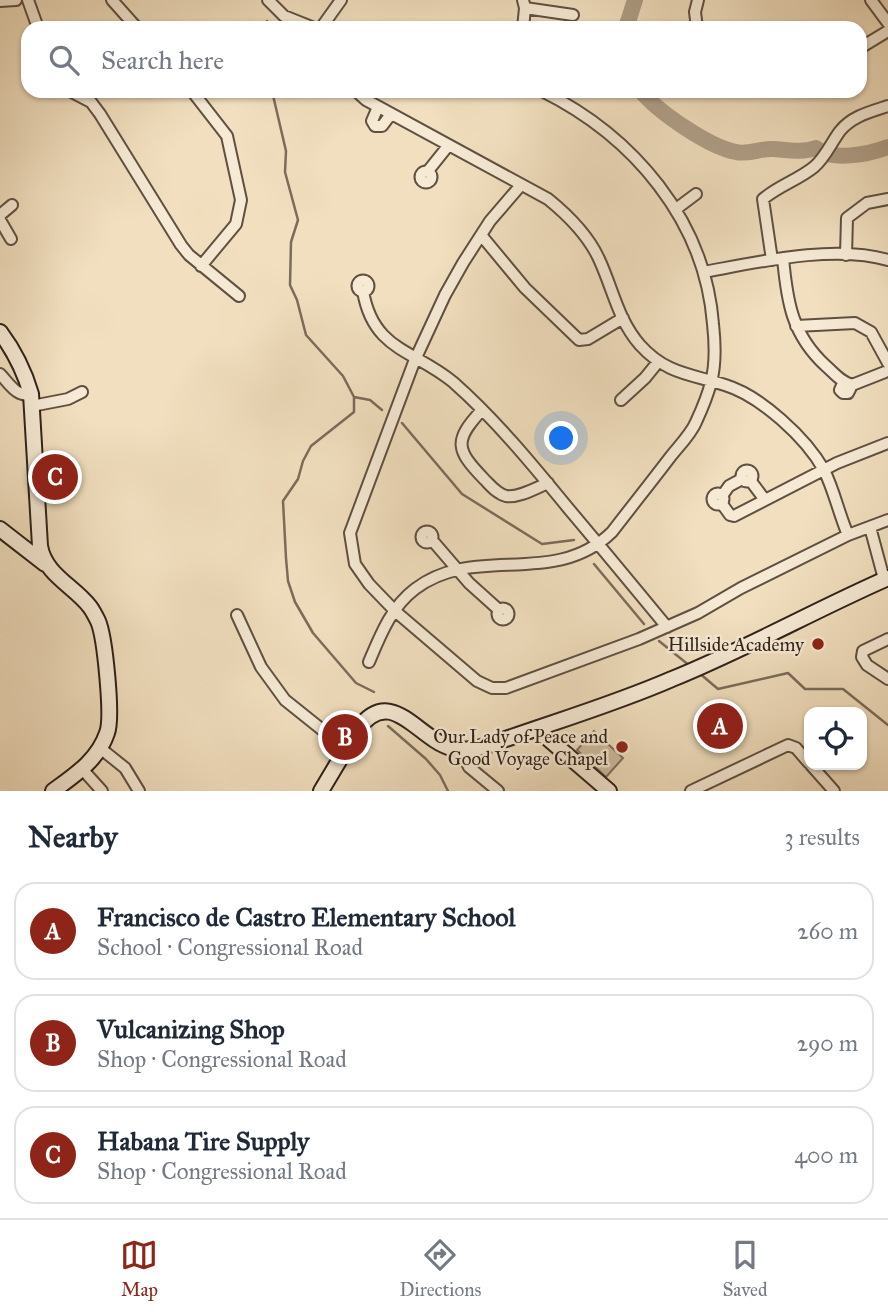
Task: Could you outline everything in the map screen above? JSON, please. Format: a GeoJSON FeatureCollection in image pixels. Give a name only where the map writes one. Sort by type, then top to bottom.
{"type":"FeatureCollection","features":[{"type":"Feature","properties":{"kind":"main road"},"geometry":{"type":"LineString","coordinates":[[0,332],[25,372],[31,400],[41,551],[46,565]]}},
{"type":"Feature","properties":{"kind":"main road"},"geometry":{"type":"LineString","coordinates":[[0,529],[46,565],[90,607],[99,623],[106,665],[108,731],[100,748],[83,770],[54,791]]}},
{"type":"Feature","properties":{"kind":"main road"},"geometry":{"type":"LineString","coordinates":[[20,545],[30,544],[40,538]]}},
{"type":"Feature","properties":{"kind":"main road"},"geometry":{"type":"LineString","coordinates":[[321,791],[363,721],[374,713],[386,711],[402,716],[437,742],[461,750],[492,744],[538,730],[678,677],[886,578]]}},
{"type":"Feature","properties":{"kind":"main road"},"geometry":{"type":"LineString","coordinates":[[538,730],[609,791]]}},
{"type":"Feature","properties":{"kind":"street"},"geometry":{"type":"LineString","coordinates":[[0,1],[16,0]]}},
{"type":"Feature","properties":{"kind":"street"},"geometry":{"type":"LineString","coordinates":[[28,0],[36,21]]}},
{"type":"Feature","properties":{"kind":"street"},"geometry":{"type":"LineString","coordinates":[[112,0],[131,21]]}},
{"type":"Feature","properties":{"kind":"street"},"geometry":{"type":"LineString","coordinates":[[268,0],[285,16],[297,21]]}},
{"type":"Feature","properties":{"kind":"street"},"geometry":{"type":"LineString","coordinates":[[326,21],[341,0]]}},
{"type":"Feature","properties":{"kind":"street"},"geometry":{"type":"LineString","coordinates":[[696,21],[698,0]]}},
{"type":"Feature","properties":{"kind":"street"},"geometry":{"type":"LineString","coordinates":[[871,0],[888,23]]}},
{"type":"Feature","properties":{"kind":"street"},"geometry":{"type":"LineString","coordinates":[[524,4],[573,15]]}},
{"type":"Feature","properties":{"kind":"street"},"geometry":{"type":"LineString","coordinates":[[867,44],[888,32]]}},
{"type":"Feature","properties":{"kind":"street"},"geometry":{"type":"LineString","coordinates":[[84,98],[91,102],[100,114],[181,245],[201,266],[239,296]]}},
{"type":"Feature","properties":{"kind":"street"},"geometry":{"type":"LineString","coordinates":[[198,98],[227,136],[241,200],[236,224],[201,266]]}},
{"type":"Feature","properties":{"kind":"street"},"geometry":{"type":"LineString","coordinates":[[366,98],[548,199],[582,230],[599,258],[614,302],[640,345],[658,362],[677,372],[728,386],[776,416],[795,433],[824,471],[848,535]]}},
{"type":"Feature","properties":{"kind":"street"},"geometry":{"type":"LineString","coordinates":[[369,662],[383,629],[395,611],[413,591],[433,577],[458,569],[542,565],[585,553],[600,544],[695,425],[711,381],[715,341],[711,298],[690,234],[655,179],[623,146],[592,121],[554,98]]}},
{"type":"Feature","properties":{"kind":"street"},"geometry":{"type":"LineString","coordinates":[[796,326],[855,323],[871,332],[887,368],[847,384],[808,348],[796,326],[788,301],[763,200],[778,187],[817,165],[851,120],[888,106]]}},
{"type":"Feature","properties":{"kind":"street"},"geometry":{"type":"LineString","coordinates":[[378,107],[372,121],[375,126],[382,126],[391,114]]}},
{"type":"Feature","properties":{"kind":"street"},"geometry":{"type":"LineString","coordinates":[[428,171],[448,146]]}},
{"type":"Feature","properties":{"kind":"street"},"geometry":{"type":"LineString","coordinates":[[521,185],[506,200],[481,235],[445,295],[416,358],[350,533],[355,564],[369,584],[395,611],[477,681],[492,688],[506,688],[667,627],[848,535],[888,520]]}},
{"type":"Feature","properties":{"kind":"street"},"geometry":{"type":"LineString","coordinates":[[676,209],[696,194]]}},
{"type":"Feature","properties":{"kind":"street"},"geometry":{"type":"LineString","coordinates":[[846,255],[847,218],[867,203],[888,199]]}},
{"type":"Feature","properties":{"kind":"street"},"geometry":{"type":"LineString","coordinates":[[11,239],[0,218],[12,205]]}},
{"type":"Feature","properties":{"kind":"street"},"geometry":{"type":"LineString","coordinates":[[481,235],[525,288],[579,341],[589,339],[623,318]]}},
{"type":"Feature","properties":{"kind":"street"},"geometry":{"type":"LineString","coordinates":[[704,272],[777,259],[872,255],[888,260]]}},
{"type":"Feature","properties":{"kind":"street"},"geometry":{"type":"LineString","coordinates":[[363,292],[379,330],[392,344],[436,368],[482,410],[548,483],[667,627]]}},
{"type":"Feature","properties":{"kind":"street"},"geometry":{"type":"LineString","coordinates":[[621,400],[658,362]]}},
{"type":"Feature","properties":{"kind":"street"},"geometry":{"type":"LineString","coordinates":[[0,374],[19,394],[31,400],[68,399],[82,392]]}},
{"type":"Feature","properties":{"kind":"street"},"geometry":{"type":"LineString","coordinates":[[482,410],[471,422],[463,438],[462,452],[466,461],[503,496],[512,496],[548,483]]}},
{"type":"Feature","properties":{"kind":"street"},"geometry":{"type":"LineString","coordinates":[[765,500],[746,480],[729,486],[722,500],[730,515],[734,516],[856,454],[888,443]]}},
{"type":"Feature","properties":{"kind":"street"},"geometry":{"type":"LineString","coordinates":[[870,527],[886,578]]}},
{"type":"Feature","properties":{"kind":"street"},"geometry":{"type":"LineString","coordinates":[[432,540],[469,583],[499,610]]}},
{"type":"Feature","properties":{"kind":"street"},"geometry":{"type":"LineString","coordinates":[[237,615],[256,659],[285,700],[345,748]]}},
{"type":"Feature","properties":{"kind":"street"},"geometry":{"type":"LineString","coordinates":[[888,639],[863,651],[862,657],[867,665],[888,679]]}},
{"type":"Feature","properties":{"kind":"street"},"geometry":{"type":"LineString","coordinates":[[696,790],[788,745],[796,748],[804,757]]}},
{"type":"Feature","properties":{"kind":"street"},"geometry":{"type":"LineString","coordinates":[[100,748],[125,768],[139,791]]}},
{"type":"Feature","properties":{"kind":"street"},"geometry":{"type":"LineString","coordinates":[[461,750],[469,767],[498,791]]}},
{"type":"Feature","properties":{"kind":"street"},"geometry":{"type":"LineString","coordinates":[[83,770],[102,791]]}},
{"type":"Feature","properties":{"kind":"street"},"geometry":{"type":"LineString","coordinates":[[815,770],[834,791]]}},
{"type":"Feature","properties":{"kind":"shaded area"},"geometry":{"type":"Polygon","coordinates":[[[594,731],[623,758],[606,777],[577,750],[594,731]]]}},
{"type":"Feature","properties":{"kind":"waterway"},"geometry":{"type":"LineString","coordinates":[[628,21],[635,0]]}},
{"type":"Feature","properties":{"kind":"waterway"},"geometry":{"type":"LineString","coordinates":[[274,98],[286,151],[285,172],[298,220],[291,242],[290,285],[306,335],[343,376],[354,397],[354,412],[311,446],[298,479],[283,501],[288,581],[295,602],[313,633],[356,683],[374,692]]}},
{"type":"Feature","properties":{"kind":"waterway"},"geometry":{"type":"LineString","coordinates":[[648,98],[685,128],[736,152],[768,149],[800,151],[816,148],[841,156],[888,147]]}},
{"type":"Feature","properties":{"kind":"waterway"},"geometry":{"type":"LineString","coordinates":[[354,397],[370,400],[382,410]]}},
{"type":"Feature","properties":{"kind":"waterway"},"geometry":{"type":"LineString","coordinates":[[402,423],[462,494],[542,544],[574,540]]}},
{"type":"Feature","properties":{"kind":"waterway"},"geometry":{"type":"LineString","coordinates":[[594,564],[644,624]]}},
{"type":"Feature","properties":{"kind":"waterway"},"geometry":{"type":"LineString","coordinates":[[659,641],[690,666]]}},
{"type":"Feature","properties":{"kind":"waterway"},"geometry":{"type":"LineString","coordinates":[[698,672],[718,689],[788,673],[805,689],[843,689],[888,725]]}},
{"type":"Feature","properties":{"kind":"waterway"},"geometry":{"type":"LineString","coordinates":[[388,726],[426,759],[440,775],[448,791]]}},
{"type":"Feature","properties":{"kind":"place","name":"Habana Tire Supply"},"geometry":{"type":"Point","coordinates":[55,477]}},
{"type":"Feature","properties":{"kind":"place","name":"Hillside Academy"},"geometry":{"type":"Point","coordinates":[818,644]}},
{"type":"Feature","properties":{"kind":"place","name":"Francisco de Castro Elementary School"},"geometry":{"type":"Point","coordinates":[720,726]}},
{"type":"Feature","properties":{"kind":"place","name":"Vulcanizing Shop"},"geometry":{"type":"Point","coordinates":[345,737]}},
{"type":"Feature","properties":{"kind":"place","name":"Our Lady of Peace and Good Voyage Chapel"},"geometry":{"type":"Point","coordinates":[622,747]}}]}
